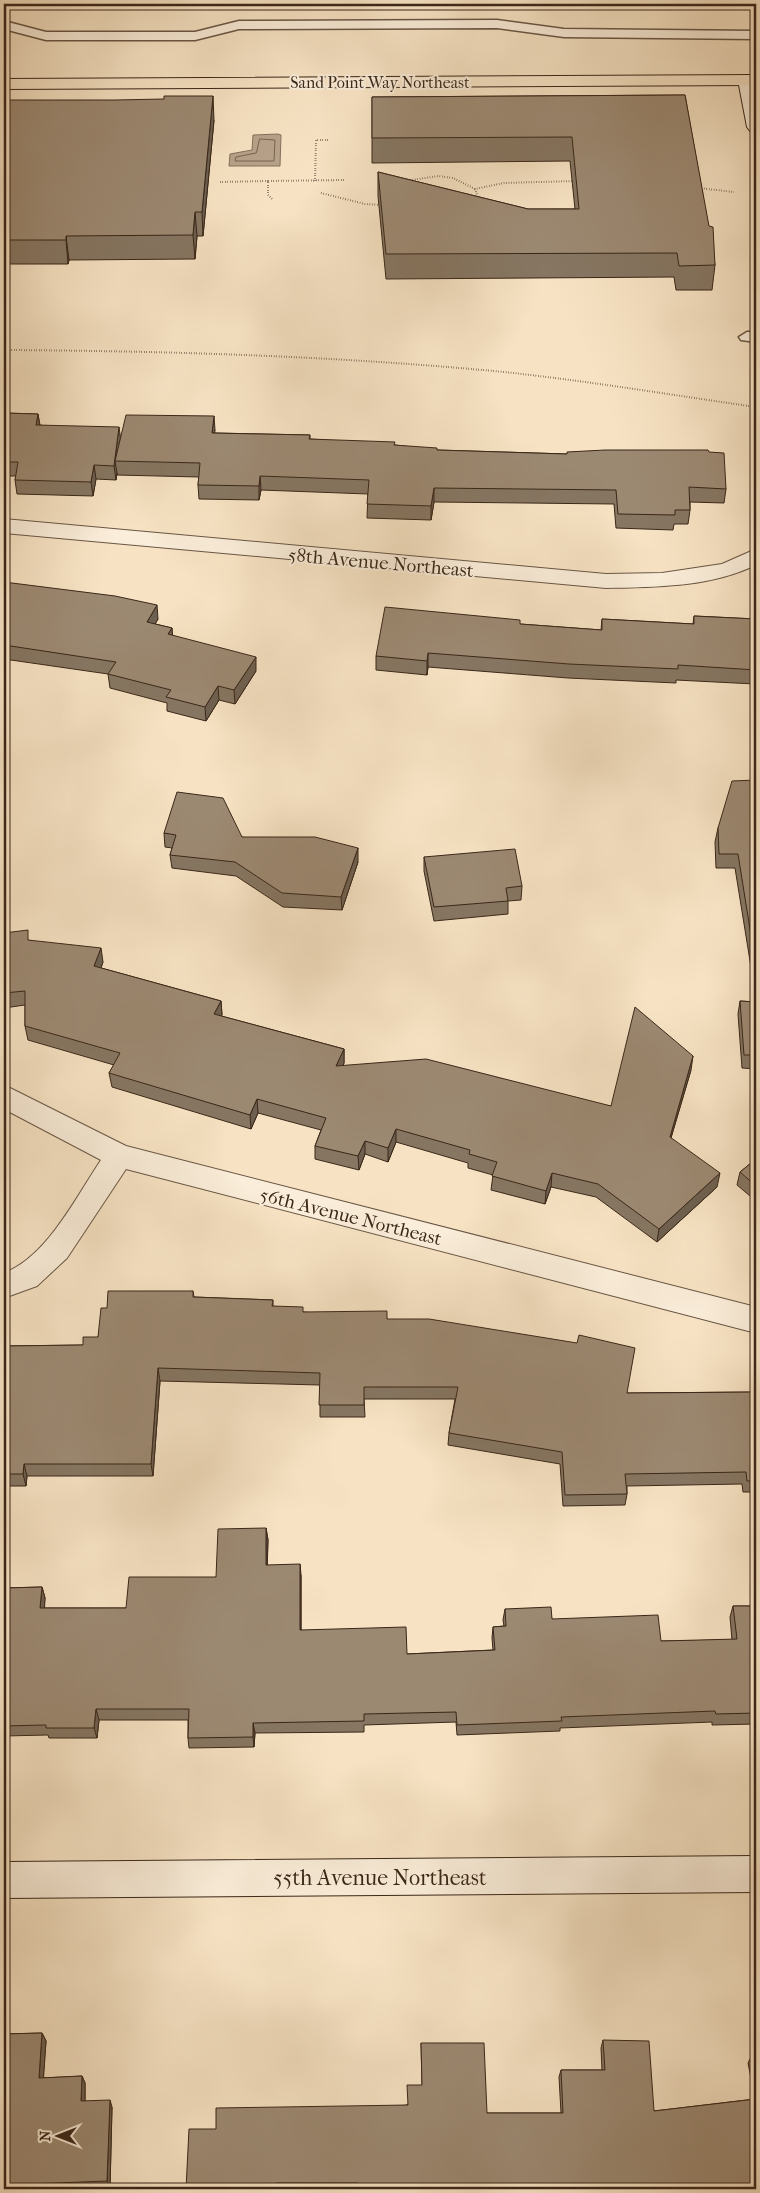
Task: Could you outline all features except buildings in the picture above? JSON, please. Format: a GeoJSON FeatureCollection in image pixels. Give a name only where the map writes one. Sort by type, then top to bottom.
{"type":"FeatureCollection","features":[{"type":"Feature","properties":{"kind":"main road","name":"Sand Point Way Northeast"},"geometry":{"type":"LineString","coordinates":[[4,84],[752,80]]}},
{"type":"Feature","properties":{"kind":"street"},"geometry":{"type":"LineString","coordinates":[[752,80],[756,127]]}},
{"type":"Feature","properties":{"kind":"street","name":"58th Avenue Northeast"},"geometry":{"type":"LineString","coordinates":[[4,526],[606,581],[662,580],[727,570],[756,556]]}},
{"type":"Feature","properties":{"kind":"street","name":"56th Avenue Northeast"},"geometry":{"type":"LineString","coordinates":[[4,1096],[119,1156],[756,1320]]}},
{"type":"Feature","properties":{"kind":"street"},"geometry":{"type":"LineString","coordinates":[[4,1286],[27,1277],[57,1249],[119,1156]]}},
{"type":"Feature","properties":{"kind":"street","name":"55th Avenue Northeast"},"geometry":{"type":"LineString","coordinates":[[4,1880],[756,1874]]}},
{"type":"Feature","properties":{"kind":"lane"},"geometry":{"type":"LineString","coordinates":[[4,25],[46,36],[195,36],[239,25],[497,24],[564,33],[756,35]]}},
{"type":"Feature","properties":{"kind":"path"},"geometry":{"type":"LineString","coordinates":[[315,181],[316,140],[329,140]]}},
{"type":"Feature","properties":{"kind":"path"},"geometry":{"type":"LineString","coordinates":[[403,182],[419,177],[438,176],[453,178],[475,188],[504,183],[576,182]]}},
{"type":"Feature","properties":{"kind":"path"},"geometry":{"type":"LineString","coordinates":[[220,182],[344,180]]}},
{"type":"Feature","properties":{"kind":"path"},"geometry":{"type":"LineString","coordinates":[[268,181],[268,194],[273,200]]}},
{"type":"Feature","properties":{"kind":"path"},"geometry":{"type":"LineString","coordinates":[[475,188],[480,197],[478,205]]}},
{"type":"Feature","properties":{"kind":"path"},"geometry":{"type":"LineString","coordinates":[[696,188],[734,192]]}},
{"type":"Feature","properties":{"kind":"path"},"geometry":{"type":"LineString","coordinates":[[321,193],[365,204],[384,205]]}},
{"type":"Feature","properties":{"kind":"path"},"geometry":{"type":"LineString","coordinates":[[4,350],[109,350],[286,355],[472,369],[756,407]]}},
{"type":"Feature","properties":{"kind":"water"},"geometry":{"type":"Polygon","coordinates":[[[253,135],[281,135],[280,166],[229,166],[230,154],[252,150],[253,135]]]}}]}
